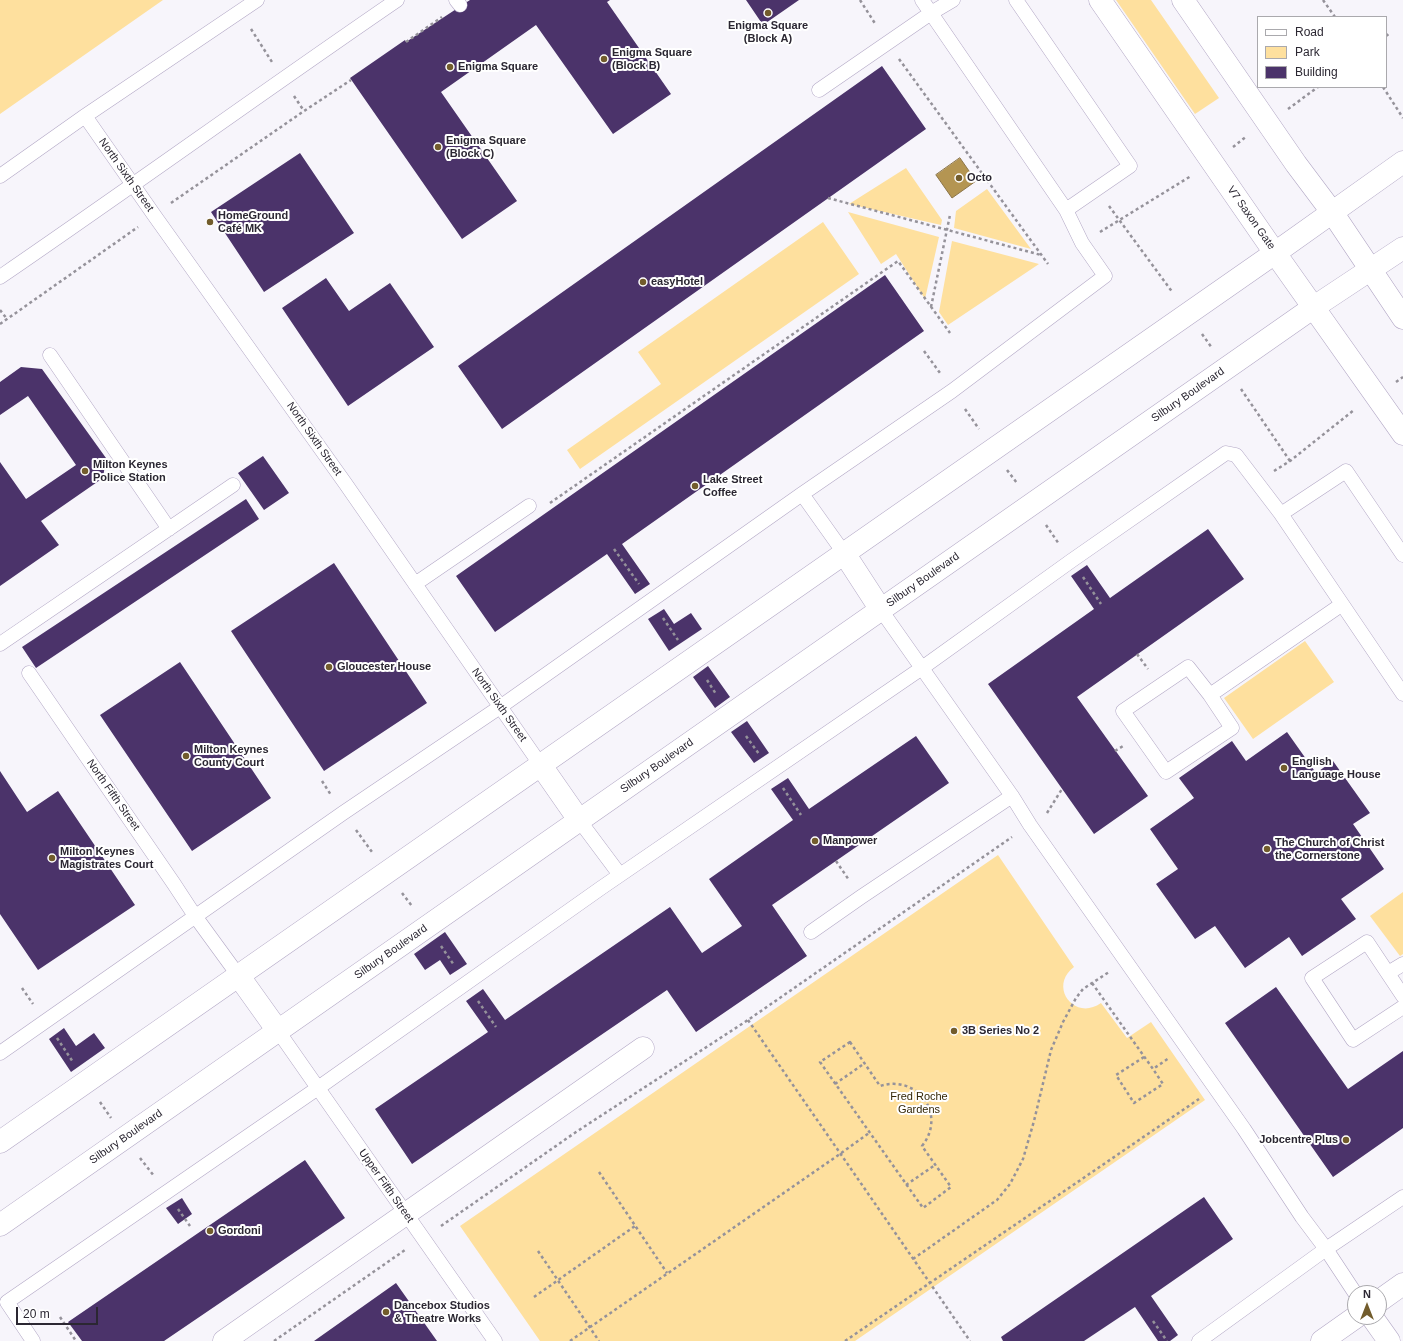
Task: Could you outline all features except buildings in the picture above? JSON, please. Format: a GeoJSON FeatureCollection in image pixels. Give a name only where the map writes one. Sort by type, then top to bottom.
{"type":"FeatureCollection","features":[{"type":"Feature","properties":{"kind":"street","name":"V7 Saxon Gate"},"geometry":{"type":"LineString","coordinates":[[1100,0],[1275,253],[1403,434]]}},
{"type":"Feature","properties":{"kind":"street"},"geometry":{"type":"LineString","coordinates":[[1183,0],[1296,164],[1332,212],[1403,318]]}},
{"type":"Feature","properties":{"kind":"street"},"geometry":{"type":"LineString","coordinates":[[0,1142],[540,764],[1275,253],[1403,162]]}},
{"type":"Feature","properties":{"kind":"street"},"geometry":{"type":"LineString","coordinates":[[1370,270],[1403,248]]}},
{"type":"Feature","properties":{"kind":"street","name":"Silbury Boulevard"},"geometry":{"type":"LineString","coordinates":[[0,1225],[1314,307],[1370,270]]}},
{"type":"Feature","properties":{"kind":"street"},"geometry":{"type":"LineString","coordinates":[[844,553],[881,610]]}},
{"type":"Feature","properties":{"kind":"street"},"geometry":{"type":"LineString","coordinates":[[540,764],[579,820]]}},
{"type":"Feature","properties":{"kind":"street"},"geometry":{"type":"LineString","coordinates":[[238,975],[278,1031]]}},
{"type":"Feature","properties":{"kind":"street"},"geometry":{"type":"LineString","coordinates":[[224,1341],[643,1048]]}},
{"type":"Feature","properties":{"kind":"street"},"geometry":{"type":"LineString","coordinates":[[1387,1295],[1403,1284]]}},
{"type":"Feature","properties":{"kind":"street"},"geometry":{"type":"LineString","coordinates":[[1322,1341],[1347,1323]]}},
{"type":"Feature","properties":{"kind":"street"},"geometry":{"type":"LineString","coordinates":[[1378,1325],[1389,1341]]}},
{"type":"Feature","properties":{"kind":"lane"},"geometry":{"type":"LineString","coordinates":[[0,176],[85,116],[257,0]]}},
{"type":"Feature","properties":{"kind":"lane"},"geometry":{"type":"LineString","coordinates":[[0,277],[133,186],[283,78],[398,0]]}},
{"type":"Feature","properties":{"kind":"lane"},"geometry":{"type":"LineString","coordinates":[[0,1053],[343,813],[500,706],[802,494],[952,391],[1105,276],[1082,243],[1066,210],[922,0]]}},
{"type":"Feature","properties":{"kind":"lane"},"geometry":{"type":"LineString","coordinates":[[819,90],[931,13],[953,0]]}},
{"type":"Feature","properties":{"kind":"lane"},"geometry":{"type":"LineString","coordinates":[[1016,0],[1130,166],[1066,210]]}},
{"type":"Feature","properties":{"kind":"lane","name":"North Sixth Street"},"geometry":{"type":"LineString","coordinates":[[85,116],[133,186],[304,425],[540,764]]}},
{"type":"Feature","properties":{"kind":"lane"},"geometry":{"type":"LineString","coordinates":[[50,355],[169,528]]}},
{"type":"Feature","properties":{"kind":"lane"},"geometry":{"type":"LineString","coordinates":[[33,1341],[7,1302],[318,1088],[620,875],[922,668],[1071,561],[1226,453],[1236,455],[1281,514],[1403,694]]}},
{"type":"Feature","properties":{"kind":"lane"},"geometry":{"type":"LineString","coordinates":[[1281,514],[1346,471],[1403,555]]}},
{"type":"Feature","properties":{"kind":"lane"},"geometry":{"type":"LineString","coordinates":[[2,638],[233,485]]}},
{"type":"Feature","properties":{"kind":"lane"},"geometry":{"type":"LineString","coordinates":[[802,494],[844,553]]}},
{"type":"Feature","properties":{"kind":"lane"},"geometry":{"type":"LineString","coordinates":[[415,584],[529,506]]}},
{"type":"Feature","properties":{"kind":"lane"},"geometry":{"type":"LineString","coordinates":[[1210,695],[1342,605]]}},
{"type":"Feature","properties":{"kind":"lane"},"geometry":{"type":"LineString","coordinates":[[881,610],[1244,1129],[1302,1217],[1326,1249],[1350,1285]]}},
{"type":"Feature","properties":{"kind":"lane"},"geometry":{"type":"LineString","coordinates":[[1188,667],[1210,695],[1232,728],[1166,772],[1122,711],[1188,667]]}},
{"type":"Feature","properties":{"kind":"lane","name":"North Fifth Street"},"geometry":{"type":"LineString","coordinates":[[28,673],[195,916],[238,975]]}},
{"type":"Feature","properties":{"kind":"lane"},"geometry":{"type":"LineString","coordinates":[[812,932],[861,897],[1012,796]]}},
{"type":"Feature","properties":{"kind":"lane"},"geometry":{"type":"LineString","coordinates":[[579,820],[620,875]]}},
{"type":"Feature","properties":{"kind":"lane"},"geometry":{"type":"LineString","coordinates":[[1403,996],[1367,942],[1312,978],[1353,1040],[1403,1007]]}},
{"type":"Feature","properties":{"kind":"lane"},"geometry":{"type":"LineString","coordinates":[[1388,973],[1403,964]]}},
{"type":"Feature","properties":{"kind":"lane","name":"Upper Fifth Street"},"geometry":{"type":"LineString","coordinates":[[278,1031],[495,1341]]}},
{"type":"Feature","properties":{"kind":"lane"},"geometry":{"type":"LineString","coordinates":[[1199,1341],[1326,1249],[1403,1197]]}},
{"type":"Feature","properties":{"kind":"path"},"geometry":{"type":"LineString","coordinates":[[860,0],[888,43],[1048,264]]}},
{"type":"Feature","properties":{"kind":"path"},"geometry":{"type":"LineString","coordinates":[[1323,0],[1334,16]]}},
{"type":"Feature","properties":{"kind":"path"},"geometry":{"type":"LineString","coordinates":[[406,42],[458,2]]}},
{"type":"Feature","properties":{"kind":"path"},"geometry":{"type":"LineString","coordinates":[[0,324],[154,215],[351,80]]}},
{"type":"Feature","properties":{"kind":"path"},"geometry":{"type":"LineString","coordinates":[[1288,109],[1317,88]]}},
{"type":"Feature","properties":{"kind":"path"},"geometry":{"type":"LineString","coordinates":[[1384,88],[1403,118]]}},
{"type":"Feature","properties":{"kind":"path"},"geometry":{"type":"LineString","coordinates":[[1233,147],[1248,136]]}},
{"type":"Feature","properties":{"kind":"path"},"geometry":{"type":"LineString","coordinates":[[1082,243],[1194,174]]}},
{"type":"Feature","properties":{"kind":"path"},"geometry":{"type":"LineString","coordinates":[[828,198],[1042,255]]}},
{"type":"Feature","properties":{"kind":"path"},"geometry":{"type":"LineString","coordinates":[[931,308],[950,215]]}},
{"type":"Feature","properties":{"kind":"path"},"geometry":{"type":"LineString","coordinates":[[1119,221],[1176,296]]}},
{"type":"Feature","properties":{"kind":"path"},"geometry":{"type":"LineString","coordinates":[[529,506],[535,514],[898,261],[950,333]]}},
{"type":"Feature","properties":{"kind":"path"},"geometry":{"type":"LineString","coordinates":[[0,310],[8,319]]}},
{"type":"Feature","properties":{"kind":"path"},"geometry":{"type":"LineString","coordinates":[[1202,333],[1213,350]]}},
{"type":"Feature","properties":{"kind":"path"},"geometry":{"type":"LineString","coordinates":[[924,351],[1102,604]]}},
{"type":"Feature","properties":{"kind":"path"},"geometry":{"type":"LineString","coordinates":[[1240,387],[1290,461],[1356,408]]}},
{"type":"Feature","properties":{"kind":"path"},"geometry":{"type":"LineString","coordinates":[[322,781],[343,813],[427,926],[496,1027]]}},
{"type":"Feature","properties":{"kind":"path"},"geometry":{"type":"LineString","coordinates":[[274,1341],[576,1132],[748,1020],[1046,814],[1062,789]]}},
{"type":"Feature","properties":{"kind":"path"},"geometry":{"type":"LineString","coordinates":[[913,1259],[997,1200],[1010,1184],[1023,1159],[1051,1050],[1063,1022],[1076,998],[1083,989],[1126,961]]}},
{"type":"Feature","properties":{"kind":"path"},"geometry":{"type":"LineString","coordinates":[[1092,983],[1163,1084],[1134,1103],[1116,1075],[1144,1057]]}},
{"type":"Feature","properties":{"kind":"path"},"geometry":{"type":"LineString","coordinates":[[22,988],[125,1138],[190,1226]]}},
{"type":"Feature","properties":{"kind":"path"},"geometry":{"type":"LineString","coordinates":[[748,1020],[970,1341]]}},
{"type":"Feature","properties":{"kind":"path"},"geometry":{"type":"LineString","coordinates":[[850,1042],[880,1086],[894,1083],[914,1089],[927,1102],[932,1121],[926,1141],[922,1146],[951,1187],[923,1208],[835,1084],[820,1062],[850,1042]]}},
{"type":"Feature","properties":{"kind":"path"},"geometry":{"type":"LineString","coordinates":[[1153,1069],[1172,1056]]}},
{"type":"Feature","properties":{"kind":"path"},"geometry":{"type":"LineString","coordinates":[[835,1084],[865,1064]]}},
{"type":"Feature","properties":{"kind":"path"},"geometry":{"type":"LineString","coordinates":[[845,1341],[1215,1088]]}},
{"type":"Feature","properties":{"kind":"path"},"geometry":{"type":"LineString","coordinates":[[570,1341],[869,1133]]}},
{"type":"Feature","properties":{"kind":"path"},"geometry":{"type":"LineString","coordinates":[[906,1186],[935,1165]]}},
{"type":"Feature","properties":{"kind":"path"},"geometry":{"type":"LineString","coordinates":[[599,1172],[667,1273]]}},
{"type":"Feature","properties":{"kind":"path"},"geometry":{"type":"LineString","coordinates":[[534,1296],[635,1226]]}},
{"type":"Feature","properties":{"kind":"path"},"geometry":{"type":"LineString","coordinates":[[538,1251],[600,1341]]}},
{"type":"Feature","properties":{"kind":"path"},"geometry":{"type":"LineString","coordinates":[[60,1317],[76,1341]]}},
{"type":"Feature","properties":{"kind":"path"},"geometry":{"type":"LineString","coordinates":[[1153,1321],[1167,1341]]}},
{"type":"Feature","properties":{"kind":"green space"},"geometry":{"type":"Polygon","coordinates":[[[0,0],[163,0],[0,114],[0,0]]]}},
{"type":"Feature","properties":{"kind":"green space"},"geometry":{"type":"Polygon","coordinates":[[[1116,0],[1151,0],[1219,98],[1195,114],[1116,0]]]}},
{"type":"Feature","properties":{"kind":"green space"},"geometry":{"type":"Polygon","coordinates":[[[906,168],[942,220],[941,225],[849,204],[906,168]]]}},
{"type":"Feature","properties":{"kind":"green space"},"geometry":{"type":"Polygon","coordinates":[[[987,189],[1031,249],[954,228],[956,211],[987,189]]]}},
{"type":"Feature","properties":{"kind":"green space"},"geometry":{"type":"Polygon","coordinates":[[[848,212],[939,237],[925,299],[896,254],[881,264],[848,212]]]}},
{"type":"Feature","properties":{"kind":"green space"},"geometry":{"type":"Polygon","coordinates":[[[823,222],[859,274],[580,469],[567,450],[661,384],[638,352],[823,222]]]}},
{"type":"Feature","properties":{"kind":"green space"},"geometry":{"type":"Polygon","coordinates":[[[952,241],[1039,264],[948,325],[939,312],[952,241]]]}},
{"type":"Feature","properties":{"kind":"green space"},"geometry":{"type":"Polygon","coordinates":[[[1305,641],[1334,682],[1253,739],[1224,698],[1305,641]]]}},
{"type":"Feature","properties":{"kind":"green space","name":"Fred Roche Gardens"},"geometry":{"type":"Polygon","coordinates":[[[998,855],[1074,967],[1067,975],[1063,983],[1064,992],[1068,999],[1074,1005],[1082,1008],[1091,1008],[1101,1003],[1127,1038],[1151,1022],[1205,1100],[855,1341],[540,1341],[460,1226],[998,855]]]}},
{"type":"Feature","properties":{"kind":"green space"},"geometry":{"type":"Polygon","coordinates":[[[1403,892],[1403,954],[1400,956],[1370,916],[1403,892]]]}},
{"type":"Feature","properties":{"kind":"shaded area"},"geometry":{"type":"Polygon","coordinates":[[[960,158],[976,181],[952,198],[936,175],[960,158]]]}},
{"type":"Feature","properties":{"kind":"place","name":"Enigma Square (Block A)"},"geometry":{"type":"Point","coordinates":[768,13]}},
{"type":"Feature","properties":{"kind":"place","name":"Enigma Square (Block B)"},"geometry":{"type":"Point","coordinates":[604,59]}},
{"type":"Feature","properties":{"kind":"place","name":"Enigma Square"},"geometry":{"type":"Point","coordinates":[450,67]}},
{"type":"Feature","properties":{"kind":"place","name":"Enigma Square (Block C)"},"geometry":{"type":"Point","coordinates":[438,147]}},
{"type":"Feature","properties":{"kind":"place","name":"Octo"},"geometry":{"type":"Point","coordinates":[959,178]}},
{"type":"Feature","properties":{"kind":"place","name":"HomeGround Café MK"},"geometry":{"type":"Point","coordinates":[210,222]}},
{"type":"Feature","properties":{"kind":"place","name":"easyHotel"},"geometry":{"type":"Point","coordinates":[643,282]}},
{"type":"Feature","properties":{"kind":"place","name":"Milton Keynes Police Station"},"geometry":{"type":"Point","coordinates":[85,471]}},
{"type":"Feature","properties":{"kind":"place","name":"Lake Street Coffee"},"geometry":{"type":"Point","coordinates":[695,486]}},
{"type":"Feature","properties":{"kind":"place","name":"Gloucester House"},"geometry":{"type":"Point","coordinates":[329,667]}},
{"type":"Feature","properties":{"kind":"place","name":"Milton Keynes County Court"},"geometry":{"type":"Point","coordinates":[186,756]}},
{"type":"Feature","properties":{"kind":"place","name":"English Language House"},"geometry":{"type":"Point","coordinates":[1284,768]}},
{"type":"Feature","properties":{"kind":"place","name":"Manpower"},"geometry":{"type":"Point","coordinates":[815,841]}},
{"type":"Feature","properties":{"kind":"place","name":"The Church of Christ the Cornerstone"},"geometry":{"type":"Point","coordinates":[1267,849]}},
{"type":"Feature","properties":{"kind":"place","name":"Milton Keynes Magistrates Court"},"geometry":{"type":"Point","coordinates":[52,858]}},
{"type":"Feature","properties":{"kind":"place","name":"3B Series No 2"},"geometry":{"type":"Point","coordinates":[954,1031]}},
{"type":"Feature","properties":{"kind":"place","name":"Jobcentre Plus"},"geometry":{"type":"Point","coordinates":[1346,1140]}},
{"type":"Feature","properties":{"kind":"place","name":"Gordoni"},"geometry":{"type":"Point","coordinates":[210,1231]}},
{"type":"Feature","properties":{"kind":"place","name":"Dancebox Studios & Theatre Works"},"geometry":{"type":"Point","coordinates":[386,1312]}}]}
